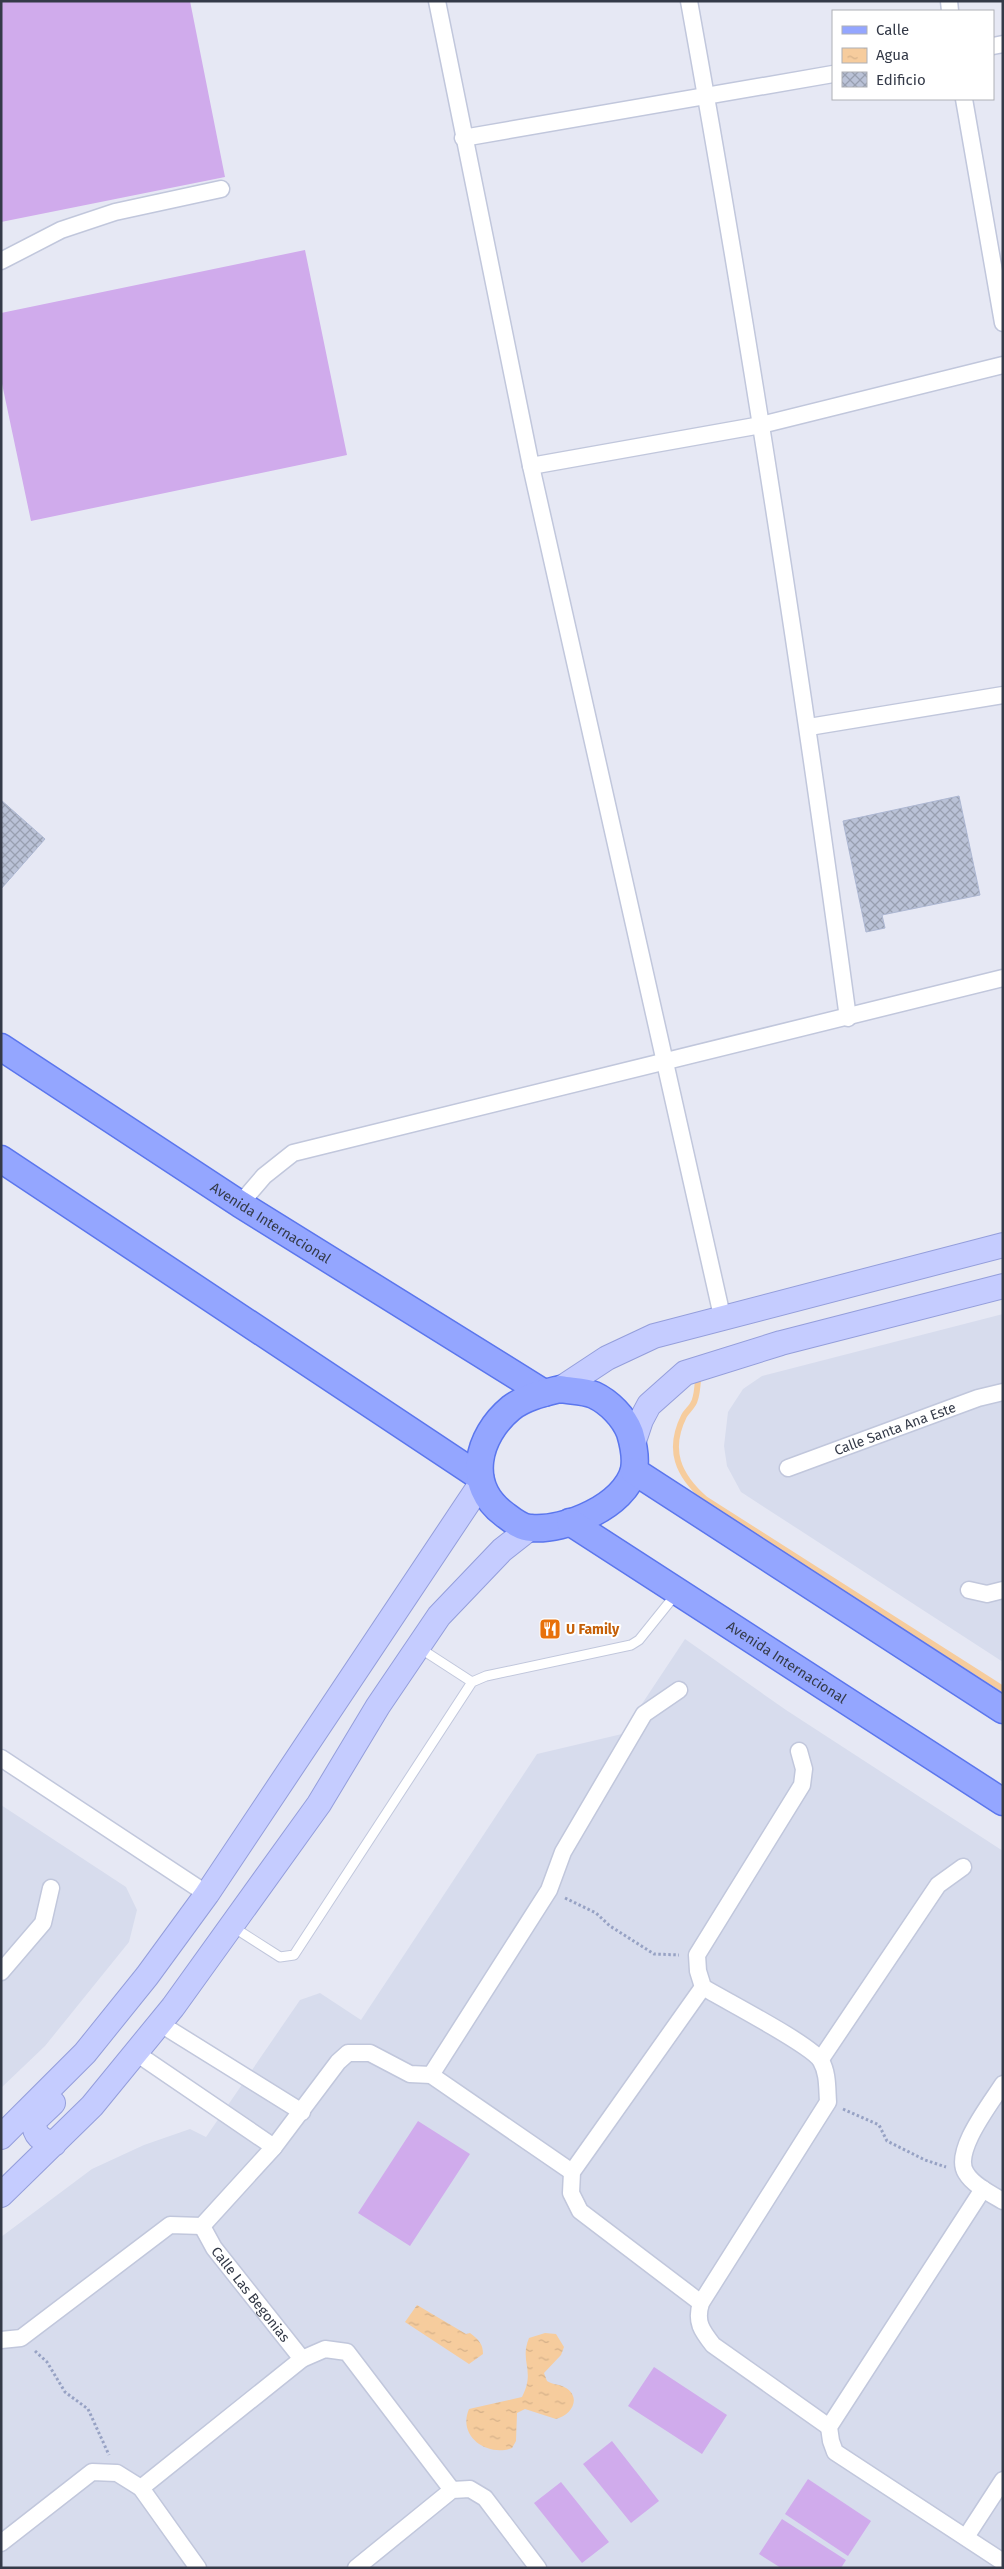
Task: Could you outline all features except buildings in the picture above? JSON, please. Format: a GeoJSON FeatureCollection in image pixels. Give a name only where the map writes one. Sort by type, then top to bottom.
{"type":"FeatureCollection","features":[{"type":"Feature","properties":{"kind":"main road","name":"Avenida Internacional"},"geometry":{"type":"LineString","coordinates":[[1,1047],[240,1204],[552,1391]]}},
{"type":"Feature","properties":{"kind":"main road"},"geometry":{"type":"LineString","coordinates":[[1,1159],[480,1481],[497,1509],[515,1522],[530,1528],[585,1518],[605,1507],[622,1492],[634,1470],[633,1444],[626,1422],[613,1409],[593,1395],[552,1391],[528,1398],[512,1407],[497,1422],[484,1442],[480,1462],[480,1481]]}},
{"type":"Feature","properties":{"kind":"main road"},"geometry":{"type":"LineString","coordinates":[[634,1470],[1003,1710]]}},
{"type":"Feature","properties":{"kind":"main road","name":"Avenida Internacional"},"geometry":{"type":"LineString","coordinates":[[570,1522],[1003,1802]]}},
{"type":"Feature","properties":{"kind":"street"},"geometry":{"type":"LineString","coordinates":[[437,1],[463,138],[531,466],[722,1316]]}},
{"type":"Feature","properties":{"kind":"street"},"geometry":{"type":"LineString","coordinates":[[689,1],[762,425],[809,727],[848,1018]]}},
{"type":"Feature","properties":{"kind":"street"},"geometry":{"type":"LineString","coordinates":[[463,138],[832,74]]}},
{"type":"Feature","properties":{"kind":"street"},"geometry":{"type":"LineString","coordinates":[[964,100],[1003,323]]}},
{"type":"Feature","properties":{"kind":"street"},"geometry":{"type":"LineString","coordinates":[[1,261],[61,230],[115,212],[221,189]]}},
{"type":"Feature","properties":{"kind":"street"},"geometry":{"type":"LineString","coordinates":[[531,466],[762,425],[1003,365]]}},
{"type":"Feature","properties":{"kind":"street"},"geometry":{"type":"LineString","coordinates":[[809,727],[1003,695]]}},
{"type":"Feature","properties":{"kind":"street"},"geometry":{"type":"LineString","coordinates":[[240,1204],[264,1176],[293,1153],[848,1018],[1003,978]]}},
{"type":"Feature","properties":{"kind":"street"},"geometry":{"type":"LineString","coordinates":[[552,1391],[607,1358],[654,1336],[722,1316],[1003,1246]]}},
{"type":"Feature","properties":{"kind":"street"},"geometry":{"type":"LineString","coordinates":[[633,1444],[641,1420],[649,1405],[685,1373],[781,1343],[1003,1286]]}},
{"type":"Feature","properties":{"kind":"street","name":"Calle Santa Ana Este"},"geometry":{"type":"LineString","coordinates":[[788,1468],[978,1398],[1003,1392]]}},
{"type":"Feature","properties":{"kind":"street"},"geometry":{"type":"LineString","coordinates":[[1,2137],[86,2053],[148,1976],[207,1894],[480,1481]]}},
{"type":"Feature","properties":{"kind":"street"},"geometry":{"type":"LineString","coordinates":[[1,2196],[92,2106],[136,2053],[233,1927],[318,1804],[378,1706],[439,1616],[502,1550],[530,1528]]}},
{"type":"Feature","properties":{"kind":"street"},"geometry":{"type":"LineString","coordinates":[[969,1590],[987,1594],[1003,1590]]}},
{"type":"Feature","properties":{"kind":"street"},"geometry":{"type":"LineString","coordinates":[[346,1686],[378,1706]]}},
{"type":"Feature","properties":{"kind":"street"},"geometry":{"type":"LineString","coordinates":[[431,2075],[549,1890],[563,1852],[644,1714],[679,1690]]}},
{"type":"Feature","properties":{"kind":"street"},"geometry":{"type":"LineString","coordinates":[[799,1751],[804,1769],[802,1785],[697,1955],[698,1971],[703,1987],[800,2043],[821,2060],[827,2078],[828,2102],[701,2304],[698,2314],[699,2327],[713,2345],[829,2427]]}},
{"type":"Feature","properties":{"kind":"street"},"geometry":{"type":"LineString","coordinates":[[1,1758],[207,1894]]}},
{"type":"Feature","properties":{"kind":"street"},"geometry":{"type":"LineString","coordinates":[[821,2060],[938,1884],[963,1867]]}},
{"type":"Feature","properties":{"kind":"street"},"geometry":{"type":"LineString","coordinates":[[1,1972],[43,1923],[52,1888]]}},
{"type":"Feature","properties":{"kind":"street"},"geometry":{"type":"LineString","coordinates":[[701,2304],[580,2211],[571,2194],[572,2172],[703,1987]]}},
{"type":"Feature","properties":{"kind":"street"},"geometry":{"type":"LineString","coordinates":[[159,2023],[302,2112]]}},
{"type":"Feature","properties":{"kind":"street"},"geometry":{"type":"LineString","coordinates":[[136,2053],[274,2147]]}},
{"type":"Feature","properties":{"kind":"street"},"geometry":{"type":"LineString","coordinates":[[1,2340],[21,2338],[170,2225],[202,2226],[274,2147],[338,2062],[348,2054],[370,2053],[410,2074],[431,2075],[572,2172]]}},
{"type":"Feature","properties":{"kind":"street"},"geometry":{"type":"LineString","coordinates":[[54,2144],[38,2136],[34,2130],[34,2122],[56,2100],[65,2074]]}},
{"type":"Feature","properties":{"kind":"street"},"geometry":{"type":"LineString","coordinates":[[1003,2084],[965,2146],[962,2159],[966,2173],[983,2189],[1003,2201]]}},
{"type":"Feature","properties":{"kind":"street"},"geometry":{"type":"LineString","coordinates":[[983,2189],[829,2427],[830,2441],[835,2452],[1003,2562]]}},
{"type":"Feature","properties":{"kind":"street","name":"Calle Las Begonias"},"geometry":{"type":"LineString","coordinates":[[202,2226],[214,2248],[302,2359]]}},
{"type":"Feature","properties":{"kind":"street"},"geometry":{"type":"LineString","coordinates":[[141,2488],[302,2359],[325,2349],[347,2352],[452,2490]]}},
{"type":"Feature","properties":{"kind":"street"},"geometry":{"type":"LineString","coordinates":[[1,2543],[92,2472],[117,2473],[141,2488],[198,2568]]}},
{"type":"Feature","properties":{"kind":"street"},"geometry":{"type":"LineString","coordinates":[[966,2537],[1003,2480]]}},
{"type":"Feature","properties":{"kind":"street"},"geometry":{"type":"LineString","coordinates":[[356,2568],[452,2490],[470,2489],[485,2498],[538,2568]]}},
{"type":"Feature","properties":{"kind":"lane"},"geometry":{"type":"LineString","coordinates":[[233,1927],[280,1957],[294,1955],[472,1682],[486,1676],[632,1644],[639,1640],[678,1592]]}},
{"type":"Feature","properties":{"kind":"lane"},"geometry":{"type":"LineString","coordinates":[[418,1647],[472,1682]]}},
{"type":"Feature","properties":{"kind":"path"},"geometry":{"type":"LineString","coordinates":[[549,1890],[596,1913],[610,1926],[654,1954],[697,1955]]}},
{"type":"Feature","properties":{"kind":"path"},"geometry":{"type":"LineString","coordinates":[[828,2102],[879,2125],[887,2141],[924,2160],[966,2173]]}},
{"type":"Feature","properties":{"kind":"path"},"geometry":{"type":"LineString","coordinates":[[21,2338],[47,2362],[65,2392],[88,2409],[117,2473]]}},
{"type":"Feature","properties":{"kind":"shaded area"},"geometry":{"type":"Polygon","coordinates":[[[1,1],[190,1],[225,177],[1,222],[1,1]]]}},
{"type":"Feature","properties":{"kind":"shaded area"},"geometry":{"type":"Polygon","coordinates":[[[305,250],[347,455],[31,521],[1,379],[1,313],[305,250]]]}},
{"type":"Feature","properties":{"kind":"shaded area"},"geometry":{"type":"Polygon","coordinates":[[[1003,1314],[1003,1662],[741,1492],[727,1466],[724,1446],[728,1412],[743,1389],[762,1376],[1003,1314]]]}},
{"type":"Feature","properties":{"kind":"shaded area"},"geometry":{"type":"Polygon","coordinates":[[[685,1639],[786,1710],[1003,1851],[1003,2568],[1,2568],[1,2237],[92,2169],[144,2145],[190,2129],[206,2137],[300,2000],[320,1993],[361,2020],[537,1754],[622,1734],[685,1639]]]}},
{"type":"Feature","properties":{"kind":"shaded area"},"geometry":{"type":"Polygon","coordinates":[[[1,1805],[126,1887],[137,1910],[129,1942],[45,2046],[1,2088],[1,1805]]]}},
{"type":"Feature","properties":{"kind":"shaded area"},"geometry":{"type":"Polygon","coordinates":[[[418,2121],[470,2154],[410,2246],[358,2213],[418,2121]]]}},
{"type":"Feature","properties":{"kind":"shaded area"},"geometry":{"type":"Polygon","coordinates":[[[654,2367],[727,2415],[702,2454],[628,2406],[654,2367]]]}},
{"type":"Feature","properties":{"kind":"shaded area"},"geometry":{"type":"Polygon","coordinates":[[[612,2441],[659,2501],[631,2523],[583,2464],[612,2441]]]}},
{"type":"Feature","properties":{"kind":"shaded area"},"geometry":{"type":"Polygon","coordinates":[[[808,2479],[871,2521],[848,2556],[785,2514],[808,2479]]]}},
{"type":"Feature","properties":{"kind":"shaded area"},"geometry":{"type":"Polygon","coordinates":[[[561,2482],[609,2542],[582,2563],[534,2503],[561,2482]]]}},
{"type":"Feature","properties":{"kind":"shaded area"},"geometry":{"type":"Polygon","coordinates":[[[782,2519],[846,2560],[841,2568],[781,2568],[759,2554],[782,2519]]]}},
{"type":"Feature","properties":{"kind":"water"},"geometry":{"type":"Polygon","coordinates":[[[417,2305],[466,2334],[470,2333],[480,2342],[483,2354],[469,2364],[405,2322],[417,2305]]]}},
{"type":"Feature","properties":{"kind":"water"},"geometry":{"type":"Polygon","coordinates":[[[545,2333],[556,2334],[564,2347],[561,2355],[544,2373],[547,2381],[564,2387],[571,2392],[574,2401],[573,2406],[570,2411],[556,2419],[525,2409],[517,2413],[516,2441],[512,2448],[493,2450],[485,2447],[471,2436],[467,2428],[466,2419],[469,2409],[522,2397],[528,2380],[526,2346],[529,2338],[545,2333]]]}},
{"type":"Feature","properties":{"kind":"waterway"},"geometry":{"type":"LineString","coordinates":[[698,1381],[694,1402],[684,1416],[676,1440],[678,1461],[688,1481],[696,1490],[705,1499],[1003,1689]]}},
{"type":"Feature","properties":{"kind":"place","name":"U Family"},"geometry":{"type":"Point","coordinates":[550,1629]}}]}
